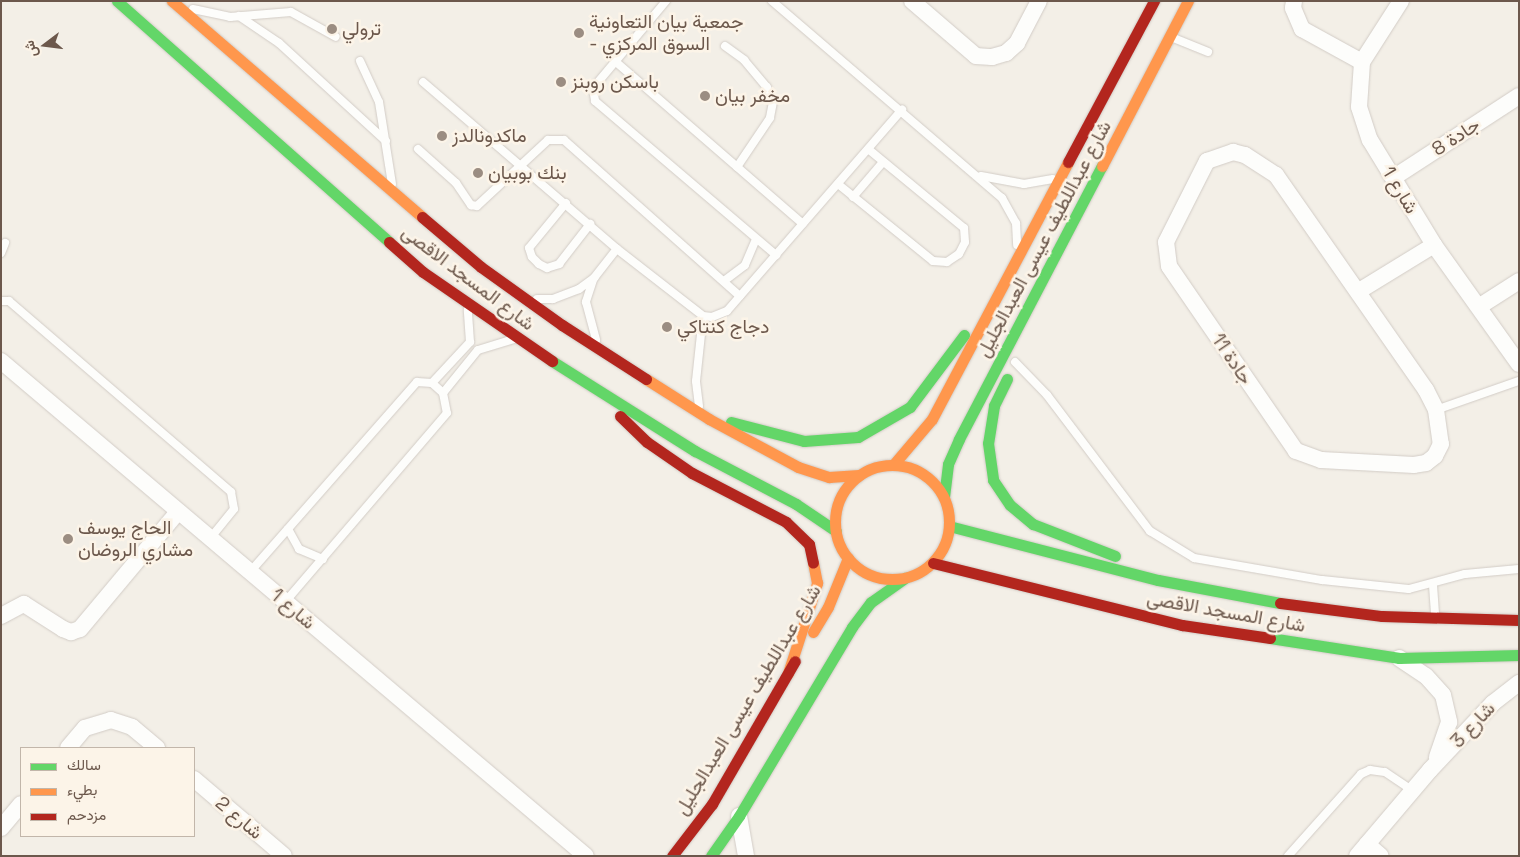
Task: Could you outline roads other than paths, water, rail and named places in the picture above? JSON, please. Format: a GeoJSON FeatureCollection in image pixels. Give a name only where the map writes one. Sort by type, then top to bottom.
{"type":"FeatureCollection","features":[{"type":"Feature","properties":{"kind":"main road","name":"شارع المسجد الاقصى"},"geometry":{"type":"LineString","coordinates":[[117,1],[423,272],[588,386],[695,450],[796,504],[836,531]]}},
{"type":"Feature","properties":{"kind":"main road","name":"شارع عبداللطيف عيسى العبدالجليل"},"geometry":{"type":"LineString","coordinates":[[893,465],[932,419],[1068,164],[1143,44],[1154,1]]}},
{"type":"Feature","properties":{"kind":"main road","name":"شارع عبداللطيف عيسى العبدالجليل"},"geometry":{"type":"LineString","coordinates":[[944,497],[948,464],[959,439],[1188,1]]}},
{"type":"Feature","properties":{"kind":"main road","name":"شارع المسجد الاقصى"},"geometry":{"type":"LineString","coordinates":[[174,3],[481,268],[599,348],[705,416],[798,467],[829,477],[859,475]]}},
{"type":"Feature","properties":{"kind":"main road"},"geometry":{"type":"LineString","coordinates":[[1161,25],[1169,36]]}},
{"type":"Feature","properties":{"kind":"main road"},"geometry":{"type":"LineString","coordinates":[[1096,177],[1098,149],[1143,44]]}},
{"type":"Feature","properties":{"kind":"main road"},"geometry":{"type":"LineString","coordinates":[[1038,317],[1056,256]]}},
{"type":"Feature","properties":{"kind":"main road"},"geometry":{"type":"LineString","coordinates":[[705,416],[743,424],[804,441],[858,436],[883,425],[910,407],[968,329],[997,299]]}},
{"type":"Feature","properties":{"kind":"main road"},"geometry":{"type":"LineString","coordinates":[[1017,358],[994,406],[988,443],[993,480],[1010,505],[1033,524],[1055,535],[1215,591]]}},
{"type":"Feature","properties":{"kind":"main road"},"geometry":{"type":"LineString","coordinates":[[588,386],[647,442],[692,473],[786,522],[809,544],[817,583],[788,673]]}},
{"type":"Feature","properties":{"kind":"main road"},"geometry":{"type":"LineString","coordinates":[[711,856],[739,816],[852,627],[871,602],[905,578],[933,563],[941,552],[950,526],[944,497],[931,480],[913,469],[893,465],[859,475],[840,500],[836,531],[848,558],[873,577],[905,578]]}},
{"type":"Feature","properties":{"kind":"main road","name":"شارع المسجد الاقصى"},"geometry":{"type":"LineString","coordinates":[[950,526],[1158,580],[1293,606],[1435,618],[1519,620]]}},
{"type":"Feature","properties":{"kind":"main road","name":"شارع عبداللطيف عيسى العبدالجليل"},"geometry":{"type":"LineString","coordinates":[[672,856],[712,804],[828,608],[848,558]]}},
{"type":"Feature","properties":{"kind":"main road","name":"شارع المسجد الاقصى"},"geometry":{"type":"LineString","coordinates":[[933,563],[1182,625],[1399,658],[1519,655]]}},
{"type":"Feature","properties":{"kind":"main road"},"geometry":{"type":"LineString","coordinates":[[1274,612],[1293,606]]}},
{"type":"Feature","properties":{"kind":"main road"},"geometry":{"type":"LineString","coordinates":[[1271,627],[1280,640]]}},
{"type":"Feature","properties":{"kind":"street"},"geometry":{"type":"LineString","coordinates":[[912,1],[976,56],[992,57],[1006,53],[1017,43],[1039,1]]}},
{"type":"Feature","properties":{"kind":"street"},"geometry":{"type":"LineString","coordinates":[[1294,1],[1293,8],[1302,29],[1362,62]]}},
{"type":"Feature","properties":{"kind":"street","name":"شارع 1"},"geometry":{"type":"LineString","coordinates":[[1401,1],[1362,62],[1359,107],[1370,140],[1434,245],[1480,306],[1519,364]]}},
{"type":"Feature","properties":{"kind":"street","name":"جادة 8"},"geometry":{"type":"LineString","coordinates":[[1393,178],[1519,96]]}},
{"type":"Feature","properties":{"kind":"street","name":"جادة 11"},"geometry":{"type":"LineString","coordinates":[[1233,152],[1245,155],[1276,175],[1358,290],[1436,410],[1440,444],[1435,456],[1426,462],[1414,466],[1321,460],[1296,451],[1169,266],[1166,242],[1207,161],[1233,152]]}},
{"type":"Feature","properties":{"kind":"street"},"geometry":{"type":"LineString","coordinates":[[1358,290],[1434,245]]}},
{"type":"Feature","properties":{"kind":"street"},"geometry":{"type":"LineString","coordinates":[[1480,306],[1519,281]]}},
{"type":"Feature","properties":{"kind":"street","name":"شارع 1"},"geometry":{"type":"LineString","coordinates":[[1,361],[586,856]]}},
{"type":"Feature","properties":{"kind":"street"},"geometry":{"type":"LineString","coordinates":[[1,616],[24,604],[63,629],[71,632],[80,628],[178,512]]}},
{"type":"Feature","properties":{"kind":"street","name":"شارع 3"},"geometry":{"type":"LineString","coordinates":[[1399,658],[1436,685],[1448,709],[1444,742],[1430,770]]}},
{"type":"Feature","properties":{"kind":"street","name":"شارع 3"},"geometry":{"type":"LineString","coordinates":[[1362,850],[1430,770],[1499,697],[1519,683]]}},
{"type":"Feature","properties":{"kind":"street"},"geometry":{"type":"LineString","coordinates":[[69,747],[85,728],[111,720],[132,727],[156,747]]}},
{"type":"Feature","properties":{"kind":"street","name":"شارع 2"},"geometry":{"type":"LineString","coordinates":[[195,781],[284,856]]}},
{"type":"Feature","properties":{"kind":"street"},"geometry":{"type":"LineString","coordinates":[[1,828],[20,805]]}},
{"type":"Feature","properties":{"kind":"street"},"geometry":{"type":"LineString","coordinates":[[739,816],[746,856]]}},
{"type":"Feature","properties":{"kind":"street"},"geometry":{"type":"LineString","coordinates":[[1362,850],[1381,856]]}},
{"type":"Feature","properties":{"kind":"lane"},"geometry":{"type":"LineString","coordinates":[[666,1],[593,88],[598,106],[776,255]]}},
{"type":"Feature","properties":{"kind":"lane"},"geometry":{"type":"LineString","coordinates":[[772,1],[902,110],[1002,198],[1016,223],[1018,257]]}},
{"type":"Feature","properties":{"kind":"lane"},"geometry":{"type":"LineString","coordinates":[[174,3],[239,16],[291,12],[336,38]]}},
{"type":"Feature","properties":{"kind":"lane"},"geometry":{"type":"LineString","coordinates":[[239,16],[279,43],[386,141]]}},
{"type":"Feature","properties":{"kind":"lane"},"geometry":{"type":"LineString","coordinates":[[1169,36],[1208,52]]}},
{"type":"Feature","properties":{"kind":"lane"},"geometry":{"type":"LineString","coordinates":[[725,46],[744,60],[767,88],[773,102],[770,118],[737,167]]}},
{"type":"Feature","properties":{"kind":"lane"},"geometry":{"type":"LineString","coordinates":[[360,61],[379,102],[393,194]]}},
{"type":"Feature","properties":{"kind":"lane"},"geometry":{"type":"LineString","coordinates":[[616,62],[803,224]]}},
{"type":"Feature","properties":{"kind":"lane"},"geometry":{"type":"LineString","coordinates":[[423,82],[523,164],[617,249],[704,316],[719,315],[740,296],[902,110]]}},
{"type":"Feature","properties":{"kind":"lane"},"geometry":{"type":"LineString","coordinates":[[418,149],[456,183],[474,206],[484,203],[548,140],[564,140],[740,296]]}},
{"type":"Feature","properties":{"kind":"lane"},"geometry":{"type":"LineString","coordinates":[[838,184],[933,261],[947,262],[959,254],[965,242],[964,228],[868,150]]}},
{"type":"Feature","properties":{"kind":"lane"},"geometry":{"type":"LineString","coordinates":[[853,196],[883,162]]}},
{"type":"Feature","properties":{"kind":"lane"},"geometry":{"type":"LineString","coordinates":[[979,176],[1024,184],[1051,180],[1068,164]]}},
{"type":"Feature","properties":{"kind":"lane"},"geometry":{"type":"LineString","coordinates":[[566,203],[529,248],[532,258],[547,268],[559,264],[590,224]]}},
{"type":"Feature","properties":{"kind":"lane"},"geometry":{"type":"LineString","coordinates":[[724,281],[745,265],[756,239]]}},
{"type":"Feature","properties":{"kind":"lane"},"geometry":{"type":"LineString","coordinates":[[1,253],[5,243]]}},
{"type":"Feature","properties":{"kind":"lane"},"geometry":{"type":"LineString","coordinates":[[526,299],[554,299],[579,289],[594,278],[617,249]]}},
{"type":"Feature","properties":{"kind":"lane"},"geometry":{"type":"LineString","coordinates":[[594,278],[586,302],[599,348]]}},
{"type":"Feature","properties":{"kind":"lane"},"geometry":{"type":"LineString","coordinates":[[1,301],[9,301],[231,492],[234,510],[210,539]]}},
{"type":"Feature","properties":{"kind":"lane"},"geometry":{"type":"LineString","coordinates":[[432,383],[470,342],[472,329],[466,303]]}},
{"type":"Feature","properties":{"kind":"lane"},"geometry":{"type":"LineString","coordinates":[[704,316],[696,381],[705,416]]}},
{"type":"Feature","properties":{"kind":"lane"},"geometry":{"type":"LineString","coordinates":[[443,393],[478,350],[517,338]]}},
{"type":"Feature","properties":{"kind":"lane"},"geometry":{"type":"LineString","coordinates":[[1017,358],[1150,531],[1194,558],[1322,580],[1409,588],[1433,585],[1464,574],[1519,569]]}},
{"type":"Feature","properties":{"kind":"lane"},"geometry":{"type":"LineString","coordinates":[[1436,410],[1519,381]]}},
{"type":"Feature","properties":{"kind":"lane"},"geometry":{"type":"LineString","coordinates":[[250,572],[417,382],[432,383],[443,393],[447,413],[285,602]]}},
{"type":"Feature","properties":{"kind":"lane"},"geometry":{"type":"LineString","coordinates":[[288,529],[300,549],[322,559]]}},
{"type":"Feature","properties":{"kind":"lane"},"geometry":{"type":"LineString","coordinates":[[1433,585],[1435,618]]}},
{"type":"Feature","properties":{"kind":"lane"},"geometry":{"type":"LineString","coordinates":[[1288,856],[1361,774],[1385,772],[1413,790]]}},
{"type":"Feature","properties":{"kind":"place","name":"ترولي"},"geometry":{"type":"Point","coordinates":[332,29]}},
{"type":"Feature","properties":{"kind":"place","name":"جمعية بيان التعاونية - السوق المركزي"},"geometry":{"type":"Point","coordinates":[579,33]}},
{"type":"Feature","properties":{"kind":"place","name":"باسكن روبنز"},"geometry":{"type":"Point","coordinates":[561,82]}},
{"type":"Feature","properties":{"kind":"place","name":"مخفر بيان"},"geometry":{"type":"Point","coordinates":[705,96]}},
{"type":"Feature","properties":{"kind":"place","name":"ماكدونالدز"},"geometry":{"type":"Point","coordinates":[442,136]}},
{"type":"Feature","properties":{"kind":"place","name":"بنك بوبيان"},"geometry":{"type":"Point","coordinates":[478,173]}},
{"type":"Feature","properties":{"kind":"place","name":"دجاج كنتاكي"},"geometry":{"type":"Point","coordinates":[667,327]}},
{"type":"Feature","properties":{"kind":"place","name":"الحاج يوسف مشاري الروضان"},"geometry":{"type":"Point","coordinates":[68,539]}}]}
